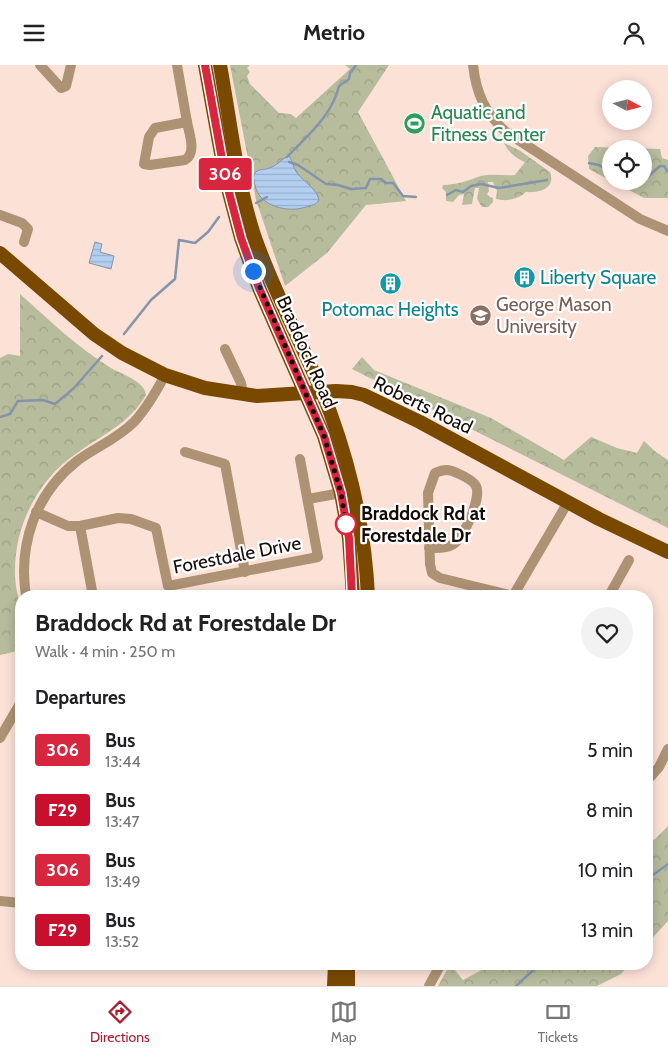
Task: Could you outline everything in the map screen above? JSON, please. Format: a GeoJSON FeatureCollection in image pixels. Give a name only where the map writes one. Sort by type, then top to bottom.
{"type":"FeatureCollection","features":[{"type":"Feature","properties":{"kind":"main road","name":"Braddock Road"},"geometry":{"type":"LineString","coordinates":[[205,65],[226,181],[241,238],[259,288],[324,436],[341,493],[349,538],[352,590]]}},
{"type":"Feature","properties":{"kind":"main road","name":"Braddock Road"},"geometry":{"type":"LineString","coordinates":[[220,65],[240,175],[254,233],[271,281],[322,393],[342,448],[355,492],[363,542],[367,590]]}},
{"type":"Feature","properties":{"kind":"main road","name":"Roberts Road"},"geometry":{"type":"LineString","coordinates":[[0,253],[94,334],[122,353],[164,375],[205,388],[243,394],[268,396],[336,391],[352,392],[374,399],[568,502],[668,552]]}},
{"type":"Feature","properties":{"kind":"main road"},"geometry":{"type":"LineString","coordinates":[[334,986],[335,970]]}},
{"type":"Feature","properties":{"kind":"main road"},"geometry":{"type":"LineString","coordinates":[[348,970],[348,986]]}},
{"type":"Feature","properties":{"kind":"street"},"geometry":{"type":"LineString","coordinates":[[40,65],[61,88],[66,87],[71,65]]}},
{"type":"Feature","properties":{"kind":"street"},"geometry":{"type":"LineString","coordinates":[[177,65],[187,122],[192,152],[190,157],[185,160],[150,165],[144,164],[150,137],[155,128],[187,122]]}},
{"type":"Feature","properties":{"kind":"street"},"geometry":{"type":"LineString","coordinates":[[473,65],[476,85],[483,104],[493,120],[506,132],[640,219],[668,231]]}},
{"type":"Feature","properties":{"kind":"street"},"geometry":{"type":"LineString","coordinates":[[0,215],[22,223],[28,229],[24,242]]}},
{"type":"Feature","properties":{"kind":"street"},"geometry":{"type":"LineString","coordinates":[[225,349],[243,394]]}},
{"type":"Feature","properties":{"kind":"street"},"geometry":{"type":"LineString","coordinates":[[26,590],[24,569],[28,532],[36,512],[54,484],[77,461],[115,438],[133,423],[150,402],[164,375]]}},
{"type":"Feature","properties":{"kind":"street"},"geometry":{"type":"LineString","coordinates":[[184,452],[225,464],[245,571]]}},
{"type":"Feature","properties":{"kind":"street"},"geometry":{"type":"LineString","coordinates":[[300,459],[308,499],[341,493]]}},
{"type":"Feature","properties":{"kind":"street"},"geometry":{"type":"LineString","coordinates":[[429,548],[444,548],[454,544],[475,508],[478,494],[476,485],[469,479],[452,471],[443,469],[435,473],[428,493],[429,548],[432,573],[440,578],[488,590]]}},
{"type":"Feature","properties":{"kind":"street","name":"Forestdale Drive"},"geometry":{"type":"LineString","coordinates":[[36,512],[68,526],[80,526],[118,518],[132,519],[156,529],[168,587],[318,557],[308,499]]}},
{"type":"Feature","properties":{"kind":"street"},"geometry":{"type":"LineString","coordinates":[[516,590],[568,502]]}},
{"type":"Feature","properties":{"kind":"street"},"geometry":{"type":"LineString","coordinates":[[80,526],[92,590]]}},
{"type":"Feature","properties":{"kind":"street"},"geometry":{"type":"LineString","coordinates":[[612,590],[629,560]]}},
{"type":"Feature","properties":{"kind":"street"},"geometry":{"type":"LineString","coordinates":[[0,738],[15,712]]}},
{"type":"Feature","properties":{"kind":"street"},"geometry":{"type":"LineString","coordinates":[[653,774],[659,767],[668,749]]}},
{"type":"Feature","properties":{"kind":"street"},"geometry":{"type":"LineString","coordinates":[[0,901],[15,902]]}},
{"type":"Feature","properties":{"kind":"street"},"geometry":{"type":"LineString","coordinates":[[429,986],[438,970]]}},
{"type":"Feature","properties":{"kind":"green space"},"geometry":{"type":"Polygon","coordinates":[[[230,65],[250,65],[247,68],[250,72],[247,76],[250,84],[279,113],[291,114],[296,118],[350,69],[345,65],[389,65],[358,112],[406,201],[366,205],[327,253],[285,286],[256,200],[230,65]]]}},
{"type":"Feature","properties":{"kind":"green space"},"geometry":{"type":"Polygon","coordinates":[[[504,143],[519,150],[550,172],[551,182],[548,186],[541,191],[526,192],[516,198],[504,200],[496,199],[497,191],[493,182],[488,182],[489,191],[487,194],[493,198],[493,202],[488,207],[482,207],[477,199],[479,188],[475,188],[472,204],[462,205],[464,194],[459,195],[453,202],[446,201],[446,192],[442,188],[443,185],[457,184],[487,175],[515,175],[525,162],[507,149],[504,143]]]}},
{"type":"Feature","properties":{"kind":"green space"},"geometry":{"type":"Polygon","coordinates":[[[595,147],[602,147],[602,176],[589,169],[588,156],[595,147]]]}},
{"type":"Feature","properties":{"kind":"green space"},"geometry":{"type":"Polygon","coordinates":[[[652,149],[660,149],[662,158],[668,160],[668,198],[644,198],[629,190],[652,190],[652,149]]]}},
{"type":"Feature","properties":{"kind":"green space"},"geometry":{"type":"Polygon","coordinates":[[[20,294],[87,351],[142,386],[146,395],[124,421],[63,464],[50,477],[31,506],[24,522],[16,556],[15,651],[0,655],[0,358],[8,354],[20,356],[20,294]]]}},
{"type":"Feature","properties":{"kind":"green space"},"geometry":{"type":"Polygon","coordinates":[[[362,357],[374,370],[491,418],[564,460],[591,437],[617,448],[637,453],[644,441],[668,460],[668,528],[352,369],[362,357]]]}},
{"type":"Feature","properties":{"kind":"green space"},"geometry":{"type":"Polygon","coordinates":[[[668,826],[668,921],[653,937],[653,840],[668,826]]]}},
{"type":"Feature","properties":{"kind":"green space"},"geometry":{"type":"Polygon","coordinates":[[[447,970],[455,970],[463,980],[482,970],[625,970],[621,974],[597,986],[438,986],[447,970]]]}},
{"type":"Feature","properties":{"kind":"water"},"geometry":{"type":"Polygon","coordinates":[[[289,156],[296,172],[318,196],[319,200],[315,204],[299,209],[276,207],[262,199],[258,193],[254,174],[259,170],[272,167],[289,156]]]}},
{"type":"Feature","properties":{"kind":"water"},"geometry":{"type":"Polygon","coordinates":[[[95,242],[102,244],[100,252],[114,256],[111,269],[89,263],[95,242]]]}},
{"type":"Feature","properties":{"kind":"waterway"},"geometry":{"type":"LineString","coordinates":[[287,157],[325,116],[336,97],[339,86],[349,79],[350,73],[356,65]]}},
{"type":"Feature","properties":{"kind":"waterway"},"geometry":{"type":"LineString","coordinates":[[289,162],[298,165],[326,184],[351,189],[366,188],[370,179],[381,179],[386,183],[393,183],[403,196],[416,197]]}},
{"type":"Feature","properties":{"kind":"waterway"},"geometry":{"type":"LineString","coordinates":[[589,163],[602,167]]}},
{"type":"Feature","properties":{"kind":"waterway"},"geometry":{"type":"LineString","coordinates":[[652,173],[660,166],[664,166],[668,172]]}},
{"type":"Feature","properties":{"kind":"waterway"},"geometry":{"type":"LineString","coordinates":[[447,195],[456,190],[463,192],[471,186],[481,184],[499,188],[547,180]]}},
{"type":"Feature","properties":{"kind":"waterway"},"geometry":{"type":"LineString","coordinates":[[256,203],[267,197]]}},
{"type":"Feature","properties":{"kind":"waterway"},"geometry":{"type":"LineString","coordinates":[[124,334],[151,300],[175,279],[179,240],[195,243],[208,232],[219,217]]}},
{"type":"Feature","properties":{"kind":"waterway"},"geometry":{"type":"LineString","coordinates":[[0,417],[10,414],[18,401],[43,400],[55,404],[74,388],[102,356]]}},
{"type":"Feature","properties":{"kind":"waterway"},"geometry":{"type":"LineString","coordinates":[[653,875],[668,864]]}},
{"type":"Feature","properties":{"kind":"waterway"},"geometry":{"type":"LineString","coordinates":[[516,986],[533,970]]}},
{"type":"Feature","properties":{"kind":"bus line","name":"306"},"geometry":{"type":"LineString","coordinates":[[205,65],[226,181],[241,238],[259,288],[324,436],[341,493],[349,538],[352,590]]}},
{"type":"Feature","properties":{"kind":"place","name":"Aquatic and Fitness Center"},"geometry":{"type":"Point","coordinates":[415,123]}},
{"type":"Feature","properties":{"kind":"place","name":"Liberty Square"},"geometry":{"type":"Point","coordinates":[524,277]}},
{"type":"Feature","properties":{"kind":"place","name":"Potomac Heights"},"geometry":{"type":"Point","coordinates":[390,283]}},
{"type":"Feature","properties":{"kind":"place","name":"George Mason University"},"geometry":{"type":"Point","coordinates":[480,315]}},
{"type":"Feature","properties":{"kind":"place","name":"Braddock Rd at Forestdale Dr"},"geometry":{"type":"Point","coordinates":[346,524]}},
{"type":"Feature","properties":{"kind":"route"},"geometry":{"type":"LineString","coordinates":[[253,271],[324,436],[341,493],[346,524]]}}]}
